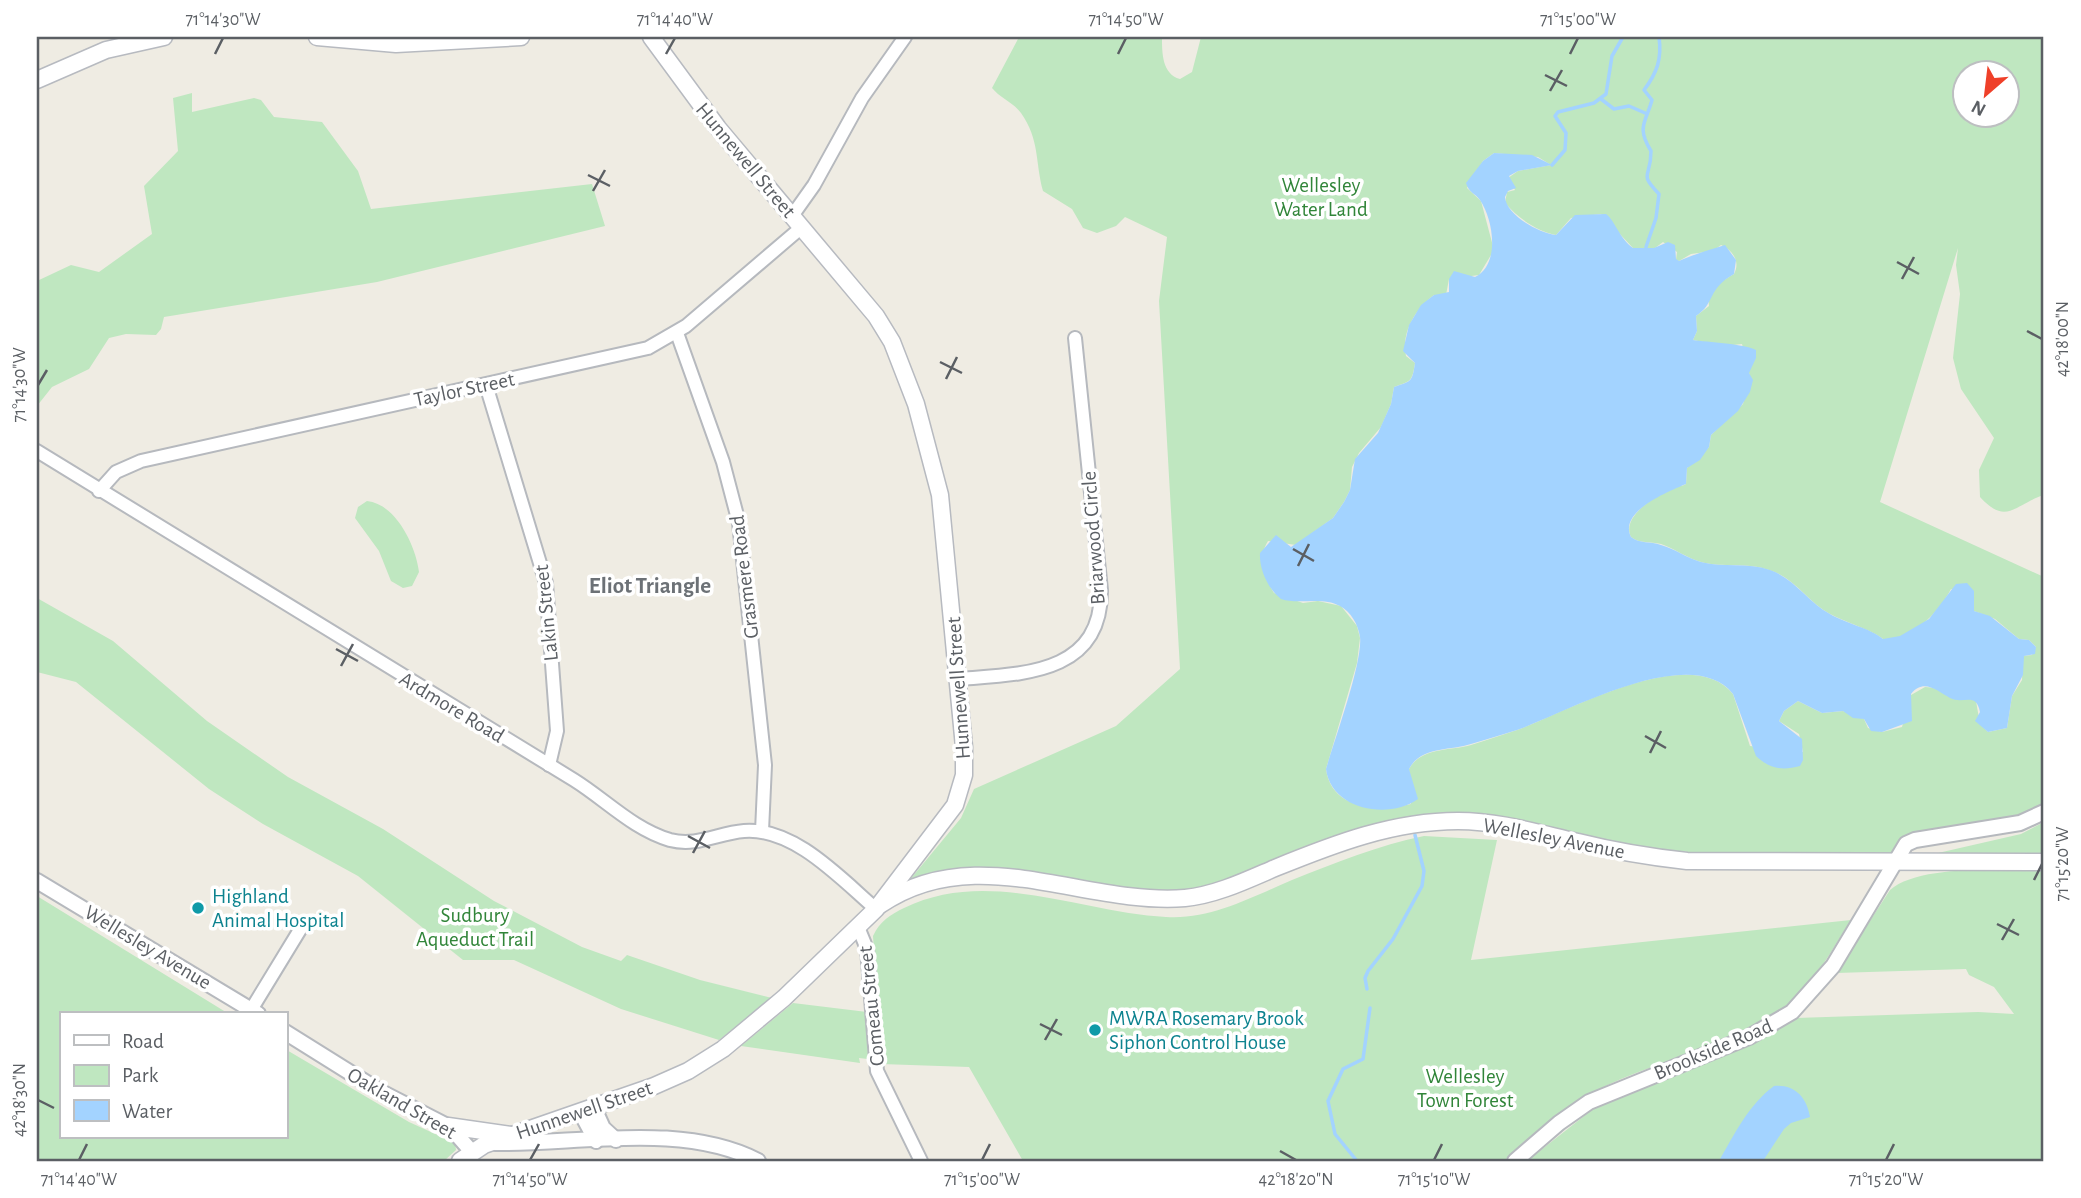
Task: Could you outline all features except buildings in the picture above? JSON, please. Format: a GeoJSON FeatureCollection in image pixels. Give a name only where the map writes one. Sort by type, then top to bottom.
{"type":"FeatureCollection","features":[{"type":"Feature","properties":{"kind":"main road"},"geometry":{"type":"LineString","coordinates":[[37,80],[106,50],[164,37]]}},
{"type":"Feature","properties":{"kind":"main road"},"geometry":{"type":"LineString","coordinates":[[317,37],[396,44],[521,37]]}},
{"type":"Feature","properties":{"kind":"main road","name":"Hunnewell Street"},"geometry":{"type":"LineString","coordinates":[[466,1156],[490,1143],[588,1111],[677,1076],[723,1049],[784,999],[876,909],[947,818],[958,798],[964,766],[959,679],[940,495],[916,404],[892,342],[877,316],[718,128],[651,37]]}},
{"type":"Feature","properties":{"kind":"main road","name":"Wellesley Avenue"},"geometry":{"type":"LineString","coordinates":[[876,909],[919,885],[965,876],[1018,877],[1153,896],[1197,896],[1342,841],[1392,828],[1444,822],[1500,825],[1632,854],[1687,861],[2044,862]]}},
{"type":"Feature","properties":{"kind":"main road"},"geometry":{"type":"LineString","coordinates":[[448,1126],[514,1135]]}},
{"type":"Feature","properties":{"kind":"street","name":"Taylor Street"},"geometry":{"type":"LineString","coordinates":[[99,491],[116,472],[141,461],[639,351],[677,333],[797,221],[862,98],[905,37]]}},
{"type":"Feature","properties":{"kind":"street","name":"Grasmere Road"},"geometry":{"type":"LineString","coordinates":[[677,333],[723,462],[739,523],[765,765],[762,831]]}},
{"type":"Feature","properties":{"kind":"street","name":"Briarwood Circle"},"geometry":{"type":"LineString","coordinates":[[959,679],[1026,673],[1059,663],[1084,643],[1099,615],[1101,590],[1075,338]]}},
{"type":"Feature","properties":{"kind":"street","name":"Lakin Street"},"geometry":{"type":"LineString","coordinates":[[486,385],[546,583],[557,731],[549,765]]}},
{"type":"Feature","properties":{"kind":"street","name":"Ardmore Road"},"geometry":{"type":"LineString","coordinates":[[37,451],[549,765],[639,826],[673,841],[701,841],[736,832],[762,831]]}},
{"type":"Feature","properties":{"kind":"street","name":"Brookside Road"},"geometry":{"type":"LineString","coordinates":[[1515,1161],[1559,1123],[1600,1096],[1737,1043],[1792,1012],[1827,975],[1897,862],[1932,837],[2020,823],[2044,812]]}},
{"type":"Feature","properties":{"kind":"street"},"geometry":{"type":"LineString","coordinates":[[762,831],[803,850],[876,909]]}},
{"type":"Feature","properties":{"kind":"street","name":"Wellesley Avenue"},"geometry":{"type":"LineString","coordinates":[[37,881],[254,1012]]}},
{"type":"Feature","properties":{"kind":"street","name":"Comeau Street"},"geometry":{"type":"LineString","coordinates":[[858,927],[867,949],[877,1071],[921,1161]]}},
{"type":"Feature","properties":{"kind":"street"},"geometry":{"type":"LineString","coordinates":[[254,1012],[301,928]]}},
{"type":"Feature","properties":{"kind":"street","name":"Oakland Street"},"geometry":{"type":"LineString","coordinates":[[287,1033],[397,1101],[448,1126],[458,1133],[466,1156]]}},
{"type":"Feature","properties":{"kind":"street"},"geometry":{"type":"LineString","coordinates":[[588,1111],[616,1140]]}},
{"type":"Feature","properties":{"kind":"street"},"geometry":{"type":"LineString","coordinates":[[588,1111],[596,1141]]}},
{"type":"Feature","properties":{"kind":"street"},"geometry":{"type":"LineString","coordinates":[[490,1143],[698,1140],[724,1146],[752,1160]]}},
{"type":"Feature","properties":{"kind":"green space","name":"Wellesley Water Land"},"geometry":{"type":"Polygon","coordinates":[[[1019,37],[1162,37],[1166,68],[1180,79],[1192,72],[1201,37],[2044,37],[2044,495],[2004,512],[1989,506],[1980,497],[1979,470],[1994,438],[1961,389],[1953,358],[1960,294],[1956,265],[1958,248],[1880,502],[2044,577],[2044,801],[2027,813],[2008,820],[1926,835],[1908,843],[1893,856],[1688,852],[1413,823],[1200,896],[1009,874],[908,882],[961,818],[974,789],[1116,726],[1180,669],[1159,301],[1167,237],[1125,217],[1116,226],[1097,233],[1083,228],[1072,209],[1043,191],[1034,142],[1027,123],[1018,109],[992,88],[1019,37]],[[1494,153],[1483,161],[1467,188],[1481,201],[1494,250],[1479,275],[1449,279],[1446,295],[1434,295],[1411,321],[1405,347],[1406,356],[1415,363],[1413,374],[1407,382],[1394,387],[1391,404],[1381,427],[1359,453],[1352,467],[1350,490],[1333,518],[1296,545],[1268,541],[1264,548],[1262,567],[1274,593],[1303,603],[1318,601],[1341,606],[1357,626],[1360,638],[1357,663],[1326,769],[1330,783],[1337,793],[1359,805],[1372,807],[1411,804],[1409,769],[1414,762],[1428,753],[1471,745],[1517,730],[1628,685],[1659,677],[1688,675],[1714,680],[1733,694],[1750,746],[1803,752],[1799,734],[1779,721],[1784,711],[1798,701],[1822,713],[1843,711],[1864,719],[1868,728],[1882,732],[1902,727],[1911,695],[1925,687],[1976,701],[1980,724],[1988,732],[2007,728],[2012,696],[2022,680],[2023,656],[2032,655],[2036,647],[2029,640],[2019,639],[1995,619],[1974,611],[1974,601],[1951,589],[1932,615],[1914,630],[1894,638],[1883,639],[1830,614],[1778,573],[1752,566],[1701,562],[1661,544],[1642,542],[1631,537],[1629,529],[1635,515],[1656,497],[1686,484],[1687,468],[1709,447],[1711,435],[1743,404],[1750,377],[1742,344],[1724,346],[1693,340],[1697,331],[1696,316],[1709,306],[1710,295],[1716,287],[1734,274],[1736,260],[1729,250],[1721,245],[1713,251],[1691,254],[1679,261],[1676,260],[1677,252],[1663,242],[1655,248],[1633,248],[1601,214],[1571,218],[1556,235],[1535,227],[1505,203],[1507,192],[1515,190],[1508,178],[1518,171],[1551,165],[1538,157],[1494,153]]]}},
{"type":"Feature","properties":{"kind":"green space"},"geometry":{"type":"Polygon","coordinates":[[[192,93],[192,112],[254,98],[261,100],[274,117],[322,122],[358,171],[371,209],[592,184],[605,226],[377,282],[164,317],[161,329],[156,335],[126,334],[109,338],[89,369],[52,387],[37,406],[37,281],[71,265],[99,272],[152,234],[144,186],[178,151],[173,98],[192,93]]]}},
{"type":"Feature","properties":{"kind":"green space"},"geometry":{"type":"Polygon","coordinates":[[[367,501],[387,510],[409,539],[419,572],[412,586],[403,588],[391,581],[379,551],[355,518],[358,507],[367,501]]]}},
{"type":"Feature","properties":{"kind":"green space","name":"Sudbury Aqueduct Trail"},"geometry":{"type":"Polygon","coordinates":[[[37,598],[113,641],[207,721],[288,777],[383,829],[494,901],[582,947],[621,961],[627,955],[700,980],[772,998],[719,1040],[621,1009],[514,960],[463,960],[358,876],[263,824],[209,789],[76,682],[37,672],[37,598]]]}},
{"type":"Feature","properties":{"kind":"green space"},"geometry":{"type":"Polygon","coordinates":[[[2044,822],[2044,855],[1938,853],[2021,834],[2044,822]]]}},
{"type":"Feature","properties":{"kind":"green space","name":"Wellesley Town Forest"},"geometry":{"type":"Polygon","coordinates":[[[1424,836],[1497,840],[1471,960],[1851,920],[1807,987],[1769,1020],[1726,1041],[1597,1090],[1555,1117],[1504,1161],[1023,1161],[969,1067],[881,1064],[873,936],[886,919],[904,908],[936,896],[968,891],[1034,895],[1166,917],[1199,915],[1231,906],[1357,855],[1424,836]]]}},
{"type":"Feature","properties":{"kind":"green space"},"geometry":{"type":"Polygon","coordinates":[[[1963,870],[2044,870],[2044,1161],[1527,1161],[1593,1109],[1752,1044],[1796,1018],[1978,1012],[2014,1014],[1994,987],[1969,975],[1966,969],[1836,973],[1890,890],[1903,882],[1941,872],[1963,870]]]}},
{"type":"Feature","properties":{"kind":"green space"},"geometry":{"type":"Polygon","coordinates":[[[37,896],[226,1012],[60,1012],[60,1138],[287,1138],[287,1050],[409,1122],[455,1143],[456,1150],[444,1161],[37,1161],[37,896]]]}},
{"type":"Feature","properties":{"kind":"green space"},"geometry":{"type":"Polygon","coordinates":[[[793,1003],[867,1012],[868,1059],[859,1058],[860,1063],[741,1046],[793,1003]]]}},
{"type":"Feature","properties":{"kind":"water"},"geometry":{"type":"Polygon","coordinates":[[[1494,153],[1532,155],[1552,165],[1518,171],[1509,176],[1516,188],[1508,191],[1505,197],[1517,216],[1541,231],[1556,235],[1575,215],[1606,214],[1633,248],[1654,248],[1668,242],[1675,245],[1676,259],[1679,261],[1725,245],[1736,260],[1734,274],[1719,285],[1696,316],[1697,331],[1693,340],[1756,350],[1756,358],[1749,373],[1753,380],[1750,392],[1738,411],[1711,435],[1709,447],[1700,460],[1687,468],[1686,484],[1658,497],[1638,511],[1629,528],[1631,537],[1666,547],[1701,562],[1770,570],[1786,579],[1830,614],[1883,639],[1900,636],[1929,619],[1956,584],[1967,583],[1974,591],[1974,611],[1990,616],[2019,639],[2029,640],[2036,647],[2035,654],[2024,656],[2023,675],[2012,696],[2007,728],[1988,732],[1975,721],[1980,712],[1975,702],[1955,700],[1926,686],[1911,694],[1912,721],[1882,732],[1871,731],[1864,719],[1853,718],[1843,711],[1822,713],[1798,701],[1784,711],[1779,721],[1802,739],[1803,760],[1800,766],[1777,768],[1756,756],[1733,694],[1714,680],[1688,675],[1659,678],[1628,686],[1517,730],[1421,756],[1409,769],[1418,799],[1406,805],[1377,810],[1350,802],[1338,794],[1330,783],[1326,769],[1357,664],[1360,649],[1358,628],[1347,612],[1333,603],[1281,599],[1265,578],[1260,553],[1276,535],[1291,547],[1333,518],[1350,490],[1355,459],[1378,433],[1391,404],[1394,387],[1412,378],[1415,363],[1403,351],[1409,325],[1421,305],[1434,295],[1449,292],[1449,279],[1454,271],[1475,277],[1488,263],[1492,242],[1489,219],[1480,200],[1466,183],[1483,161],[1494,153]]]}},
{"type":"Feature","properties":{"kind":"water"},"geometry":{"type":"Polygon","coordinates":[[[1774,1086],[1788,1087],[1798,1093],[1806,1103],[1810,1117],[1791,1123],[1784,1129],[1763,1161],[1719,1161],[1750,1111],[1774,1086]]]}},
{"type":"Feature","properties":{"kind":"waterway"},"geometry":{"type":"LineString","coordinates":[[1552,165],[1565,150],[1566,133],[1555,116],[1558,112],[1594,103],[1606,94],[1612,56],[1623,37]]}},
{"type":"Feature","properties":{"kind":"waterway"},"geometry":{"type":"LineString","coordinates":[[1646,247],[1656,218],[1659,194],[1647,178],[1651,151],[1643,130],[1652,100],[1644,90],[1658,65],[1659,37]]}},
{"type":"Feature","properties":{"kind":"waterway"},"geometry":{"type":"LineString","coordinates":[[1601,99],[1614,109],[1629,106],[1645,113]]}},
{"type":"Feature","properties":{"kind":"waterway"},"geometry":{"type":"LineString","coordinates":[[1367,989],[1365,978],[1368,971],[1393,939],[1422,886],[1424,871],[1415,835]]}},
{"type":"Feature","properties":{"kind":"waterway"},"geometry":{"type":"LineString","coordinates":[[1357,1161],[1335,1134],[1328,1101],[1343,1069],[1363,1059],[1370,1008]]}},
{"type":"Feature","properties":{"kind":"place","name":"Highland Animal Hospital"},"geometry":{"type":"Point","coordinates":[198,908]}},
{"type":"Feature","properties":{"kind":"place","name":"MWRA Rosemary Brook Siphon Control House"},"geometry":{"type":"Point","coordinates":[1095,1030]}},
{"type":"Feature","properties":{"kind":"district","name":"Eliot Triangle"},"geometry":{"type":"Point","coordinates":[650,585]}}]}
